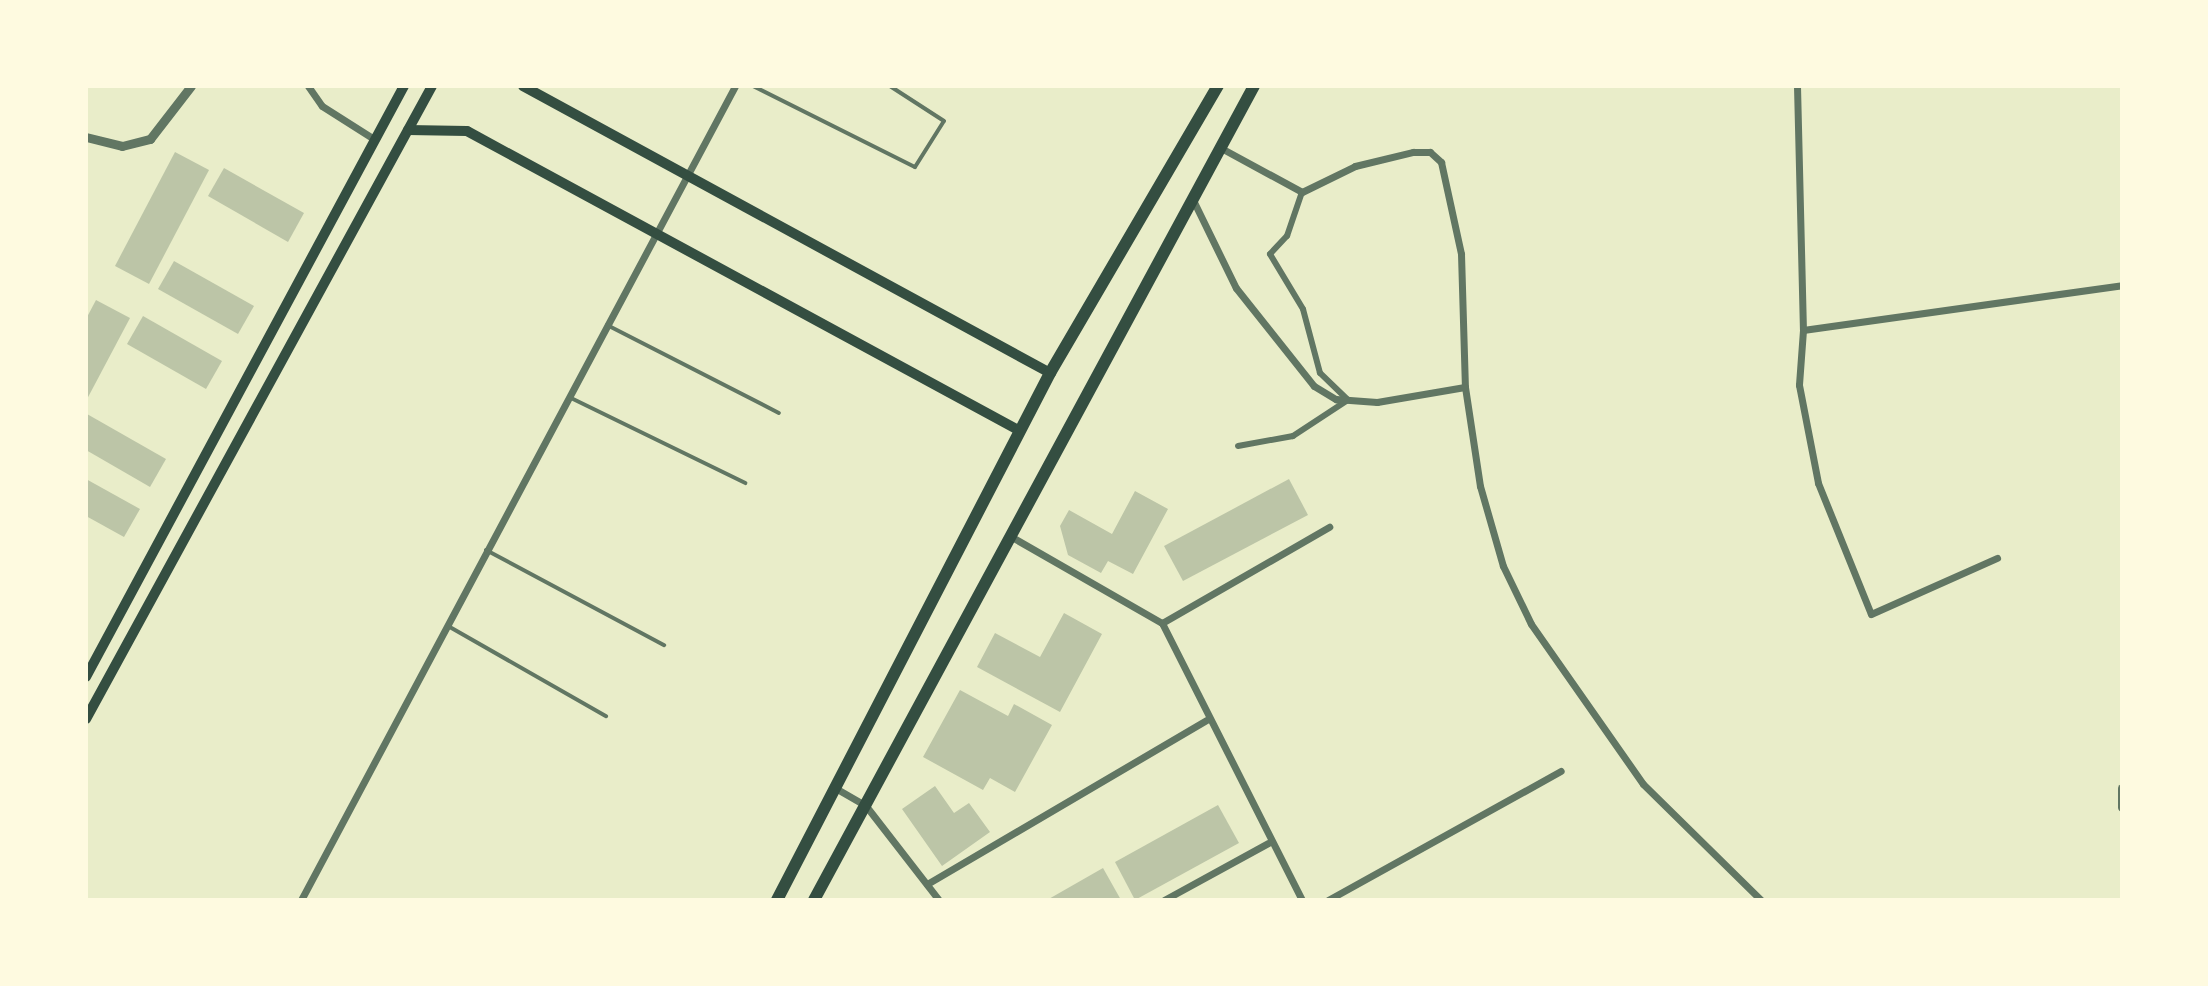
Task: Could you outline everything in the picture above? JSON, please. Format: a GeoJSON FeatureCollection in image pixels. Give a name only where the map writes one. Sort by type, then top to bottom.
{"type":"FeatureCollection","features":[{"type":"Feature","properties":{"kind":"main road"},"geometry":{"type":"LineString","coordinates":[[86,677],[404,86]]}},
{"type":"Feature","properties":{"kind":"main road"},"geometry":{"type":"LineString","coordinates":[[86,719],[432,86]]}},
{"type":"Feature","properties":{"kind":"main road"},"geometry":{"type":"LineString","coordinates":[[523,86],[1050,373]]}},
{"type":"Feature","properties":{"kind":"main road"},"geometry":{"type":"LineString","coordinates":[[777,900],[1050,373],[1218,86]]}},
{"type":"Feature","properties":{"kind":"main road"},"geometry":{"type":"LineString","coordinates":[[814,900],[1254,86]]}},
{"type":"Feature","properties":{"kind":"main road"},"geometry":{"type":"LineString","coordinates":[[408,130],[467,131],[652,237],[1020,431]]}},
{"type":"Feature","properties":{"kind":"street"},"geometry":{"type":"LineString","coordinates":[[87,135],[122,146],[150,139],[191,86]]}},
{"type":"Feature","properties":{"kind":"street"},"geometry":{"type":"LineString","coordinates":[[308,86],[322,106],[374,139]]}},
{"type":"Feature","properties":{"kind":"street"},"geometry":{"type":"LineString","coordinates":[[301,900],[735,86]]}},
{"type":"Feature","properties":{"kind":"street"},"geometry":{"type":"LineString","coordinates":[[1797,86],[1803,330],[1799,385],[1818,483],[1871,614],[1997,558]]}},
{"type":"Feature","properties":{"kind":"street"},"geometry":{"type":"LineString","coordinates":[[1221,148],[1302,192]]}},
{"type":"Feature","properties":{"kind":"street"},"geometry":{"type":"LineString","coordinates":[[1348,400],[1320,373],[1303,309],[1270,254],[1287,236],[1302,192],[1355,166],[1413,152],[1430,152],[1441,162],[1461,254],[1465,387],[1480,486],[1503,566],[1531,624],[1643,784],[1761,900]]}},
{"type":"Feature","properties":{"kind":"street"},"geometry":{"type":"LineString","coordinates":[[1193,200],[1236,288],[1314,386],[1348,400]]}},
{"type":"Feature","properties":{"kind":"street"},"geometry":{"type":"LineString","coordinates":[[1803,330],[2122,285]]}},
{"type":"Feature","properties":{"kind":"street"},"geometry":{"type":"LineString","coordinates":[[1238,446],[1293,436],[1348,400],[1465,387]]}},
{"type":"Feature","properties":{"kind":"street"},"geometry":{"type":"LineString","coordinates":[[1162,623],[1329,527]]}},
{"type":"Feature","properties":{"kind":"street"},"geometry":{"type":"LineString","coordinates":[[1009,536],[1162,623],[1206,720],[1268,843],[1302,900]]}},
{"type":"Feature","properties":{"kind":"street"},"geometry":{"type":"LineString","coordinates":[[927,884],[1206,720]]}},
{"type":"Feature","properties":{"kind":"street"},"geometry":{"type":"LineString","coordinates":[[1328,900],[1561,771]]}},
{"type":"Feature","properties":{"kind":"street"},"geometry":{"type":"LineString","coordinates":[[2122,788],[2122,807]]}},
{"type":"Feature","properties":{"kind":"street"},"geometry":{"type":"LineString","coordinates":[[837,789],[866,806],[939,900]]}},
{"type":"Feature","properties":{"kind":"street"},"geometry":{"type":"LineString","coordinates":[[1164,900],[1268,843]]}},
{"type":"Feature","properties":{"kind":"lane"},"geometry":{"type":"LineString","coordinates":[[753,86],[915,167],[944,121],[890,86]]}},
{"type":"Feature","properties":{"kind":"lane"},"geometry":{"type":"LineString","coordinates":[[606,324],[779,413]]}},
{"type":"Feature","properties":{"kind":"lane"},"geometry":{"type":"LineString","coordinates":[[568,396],[745,483]]}},
{"type":"Feature","properties":{"kind":"lane"},"geometry":{"type":"LineString","coordinates":[[486,550],[664,645]]}},
{"type":"Feature","properties":{"kind":"lane"},"geometry":{"type":"LineString","coordinates":[[447,626],[606,716]]}},
{"type":"Feature","properties":{"kind":"building"},"geometry":{"type":"Polygon","coordinates":[[[175,152],[209,170],[149,284],[115,266],[175,152]]]}},
{"type":"Feature","properties":{"kind":"building"},"geometry":{"type":"Polygon","coordinates":[[[224,168],[304,213],[288,242],[208,196],[224,168]]]}},
{"type":"Feature","properties":{"kind":"building"},"geometry":{"type":"Polygon","coordinates":[[[174,261],[254,306],[238,334],[158,289],[174,261]]]}},
{"type":"Feature","properties":{"kind":"building"},"geometry":{"type":"Polygon","coordinates":[[[96,300],[130,318],[86,401],[86,319],[96,300]]]}},
{"type":"Feature","properties":{"kind":"building"},"geometry":{"type":"Polygon","coordinates":[[[143,316],[222,361],[206,389],[127,344],[143,316]]]}},
{"type":"Feature","properties":{"kind":"building"},"geometry":{"type":"Polygon","coordinates":[[[87,414],[166,459],[150,487],[86,450],[87,414]]]}},
{"type":"Feature","properties":{"kind":"building"},"geometry":{"type":"Polygon","coordinates":[[[86,479],[140,509],[124,537],[86,516],[86,479]]]}},
{"type":"Feature","properties":{"kind":"building"},"geometry":{"type":"Polygon","coordinates":[[[1289,479],[1308,515],[1183,581],[1164,546],[1289,479]]]}},
{"type":"Feature","properties":{"kind":"building"},"geometry":{"type":"Polygon","coordinates":[[[1135,491],[1168,509],[1133,574],[1108,561],[1101,573],[1068,555],[1060,526],[1069,510],[1112,534],[1135,491]]]}},
{"type":"Feature","properties":{"kind":"building"},"geometry":{"type":"Polygon","coordinates":[[[1064,613],[1102,634],[1060,712],[977,667],[995,633],[1040,657],[1064,613]]]}},
{"type":"Feature","properties":{"kind":"building"},"geometry":{"type":"Polygon","coordinates":[[[960,690],[1008,716],[1014,704],[1052,725],[1015,792],[990,778],[983,790],[923,757],[960,690]]]}},
{"type":"Feature","properties":{"kind":"building"},"geometry":{"type":"Polygon","coordinates":[[[935,786],[954,813],[969,803],[990,832],[942,866],[902,809],[935,786]]]}},
{"type":"Feature","properties":{"kind":"building"},"geometry":{"type":"Polygon","coordinates":[[[1218,805],[1239,843],[1135,900],[1115,862],[1218,805]]]}},
{"type":"Feature","properties":{"kind":"building"},"geometry":{"type":"Polygon","coordinates":[[[1103,868],[1121,900],[1047,900],[1103,868]]]}}]}
